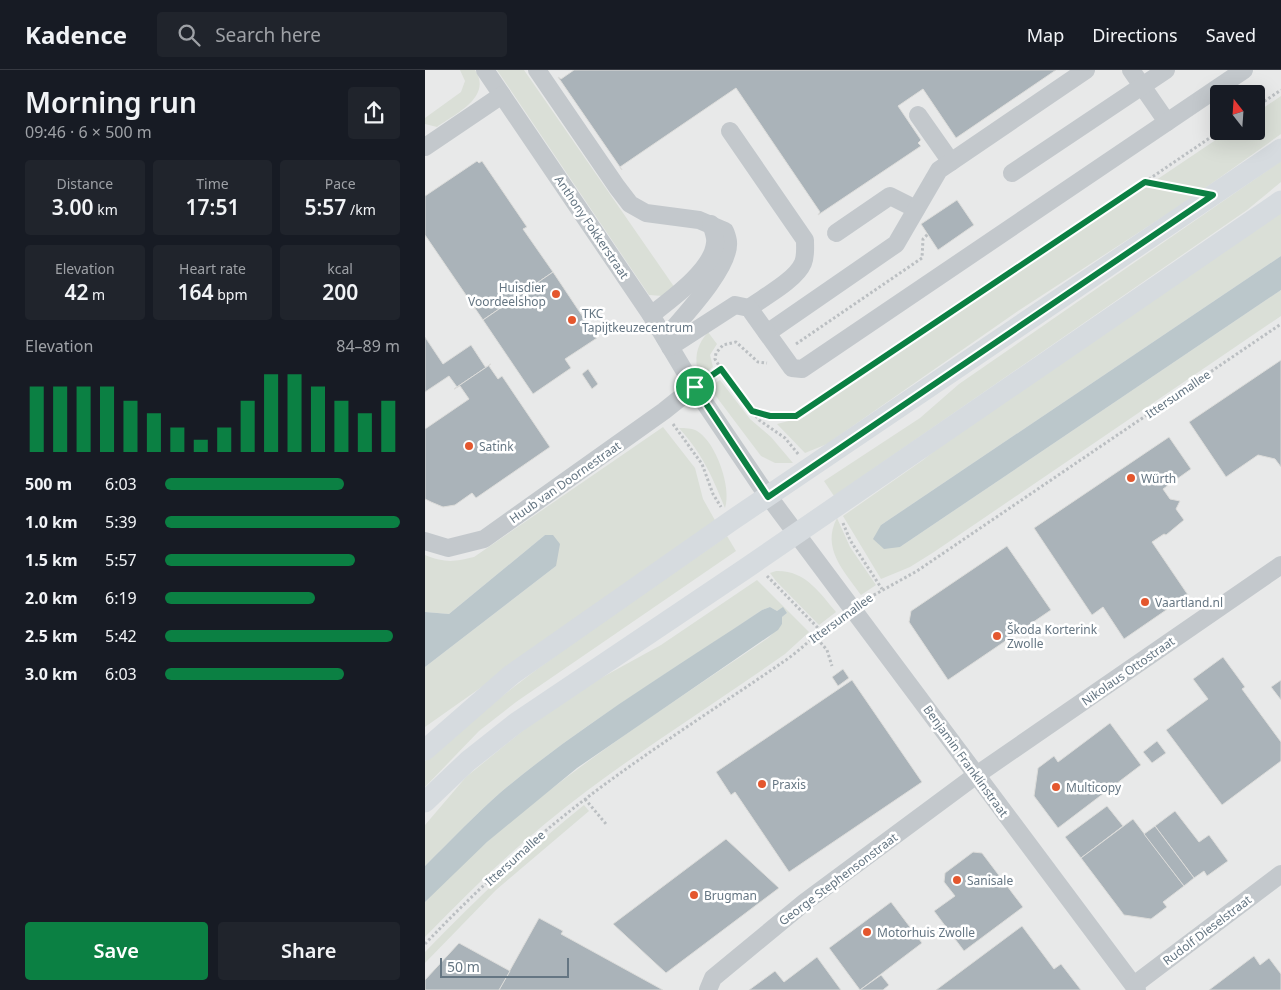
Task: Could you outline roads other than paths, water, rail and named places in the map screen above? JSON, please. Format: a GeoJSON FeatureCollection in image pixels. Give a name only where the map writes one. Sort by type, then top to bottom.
{"type":"FeatureCollection","features":[{"type":"Feature","properties":{"kind":"main road"},"geometry":{"type":"LineString","coordinates":[[425,750],[511,675],[768,497],[1281,149]]}},
{"type":"Feature","properties":{"kind":"main road"},"geometry":{"type":"LineString","coordinates":[[425,802],[468,761],[515,723],[751,564],[795,532],[1281,201]]}},
{"type":"Feature","properties":{"kind":"street","name":"Anthony Fokkerstraat"},"geometry":{"type":"LineString","coordinates":[[485,70],[651,315],[695,387],[768,497],[795,532]]}},
{"type":"Feature","properties":{"kind":"street"},"geometry":{"type":"LineString","coordinates":[[537,70],[630,204],[646,213],[711,224],[725,231],[728,242],[726,254],[709,286],[667,343]]}},
{"type":"Feature","properties":{"kind":"street"},"geometry":{"type":"LineString","coordinates":[[767,333],[896,244],[939,170],[1086,70]]}},
{"type":"Feature","properties":{"kind":"street"},"geometry":{"type":"LineString","coordinates":[[1131,70],[1167,122]]}},
{"type":"Feature","properties":{"kind":"street"},"geometry":{"type":"LineString","coordinates":[[1012,173],[1166,70]]}},
{"type":"Feature","properties":{"kind":"street"},"geometry":{"type":"LineString","coordinates":[[742,306],[767,333],[792,368],[802,369],[1244,70]]}},
{"type":"Feature","properties":{"kind":"street"},"geometry":{"type":"LineString","coordinates":[[425,147],[502,95]]}},
{"type":"Feature","properties":{"kind":"street"},"geometry":{"type":"LineString","coordinates":[[918,115],[951,162]]}},
{"type":"Feature","properties":{"kind":"street"},"geometry":{"type":"LineString","coordinates":[[667,343],[742,306],[789,266],[798,253],[799,242],[794,222],[730,131]]}},
{"type":"Feature","properties":{"kind":"street"},"geometry":{"type":"LineString","coordinates":[[836,233],[890,196],[916,209]]}},
{"type":"Feature","properties":{"kind":"street"},"geometry":{"type":"LineString","coordinates":[[651,315],[688,288],[710,258],[715,244],[711,224]]}},
{"type":"Feature","properties":{"kind":"street","name":"Huub van Doornestraat"},"geometry":{"type":"LineString","coordinates":[[425,541],[448,548],[484,539],[695,387]]}},
{"type":"Feature","properties":{"kind":"street","name":"Benjamin Franklinstraat"},"geometry":{"type":"LineString","coordinates":[[795,532],[851,609],[918,695],[975,776],[1135,987]]}},
{"type":"Feature","properties":{"kind":"street","name":"Nikolaus Ottostraat"},"geometry":{"type":"LineString","coordinates":[[975,776],[1281,565]]}},
{"type":"Feature","properties":{"kind":"street","name":"George Stephensonstraat"},"geometry":{"type":"LineString","coordinates":[[708,990],[713,978],[805,902],[975,776]]}},
{"type":"Feature","properties":{"kind":"street","name":"Rudolf Dieselstraat"},"geometry":{"type":"LineString","coordinates":[[1135,987],[1281,874]]}},
{"type":"Feature","properties":{"kind":"place","name":"Huisdier Voordeelshop"},"geometry":{"type":"Point","coordinates":[556,294]}},
{"type":"Feature","properties":{"kind":"place","name":"TKC Tapijtkeuzecentrum"},"geometry":{"type":"Point","coordinates":[572,320]}},
{"type":"Feature","properties":{"kind":"place","name":"Satink"},"geometry":{"type":"Point","coordinates":[469,446]}},
{"type":"Feature","properties":{"kind":"place","name":"Würth"},"geometry":{"type":"Point","coordinates":[1131,478]}},
{"type":"Feature","properties":{"kind":"place","name":"Vaartland.nl"},"geometry":{"type":"Point","coordinates":[1145,602]}},
{"type":"Feature","properties":{"kind":"place","name":"Škoda Korterink Zwolle"},"geometry":{"type":"Point","coordinates":[997,636]}},
{"type":"Feature","properties":{"kind":"place","name":"Praxis"},"geometry":{"type":"Point","coordinates":[762,784]}},
{"type":"Feature","properties":{"kind":"place","name":"Multicopy"},"geometry":{"type":"Point","coordinates":[1056,787]}},
{"type":"Feature","properties":{"kind":"place","name":"Sanisale"},"geometry":{"type":"Point","coordinates":[957,880]}},
{"type":"Feature","properties":{"kind":"place","name":"Brugman"},"geometry":{"type":"Point","coordinates":[694,895]}},
{"type":"Feature","properties":{"kind":"place","name":"Motorhuis Zwolle"},"geometry":{"type":"Point","coordinates":[867,932]}}]}
